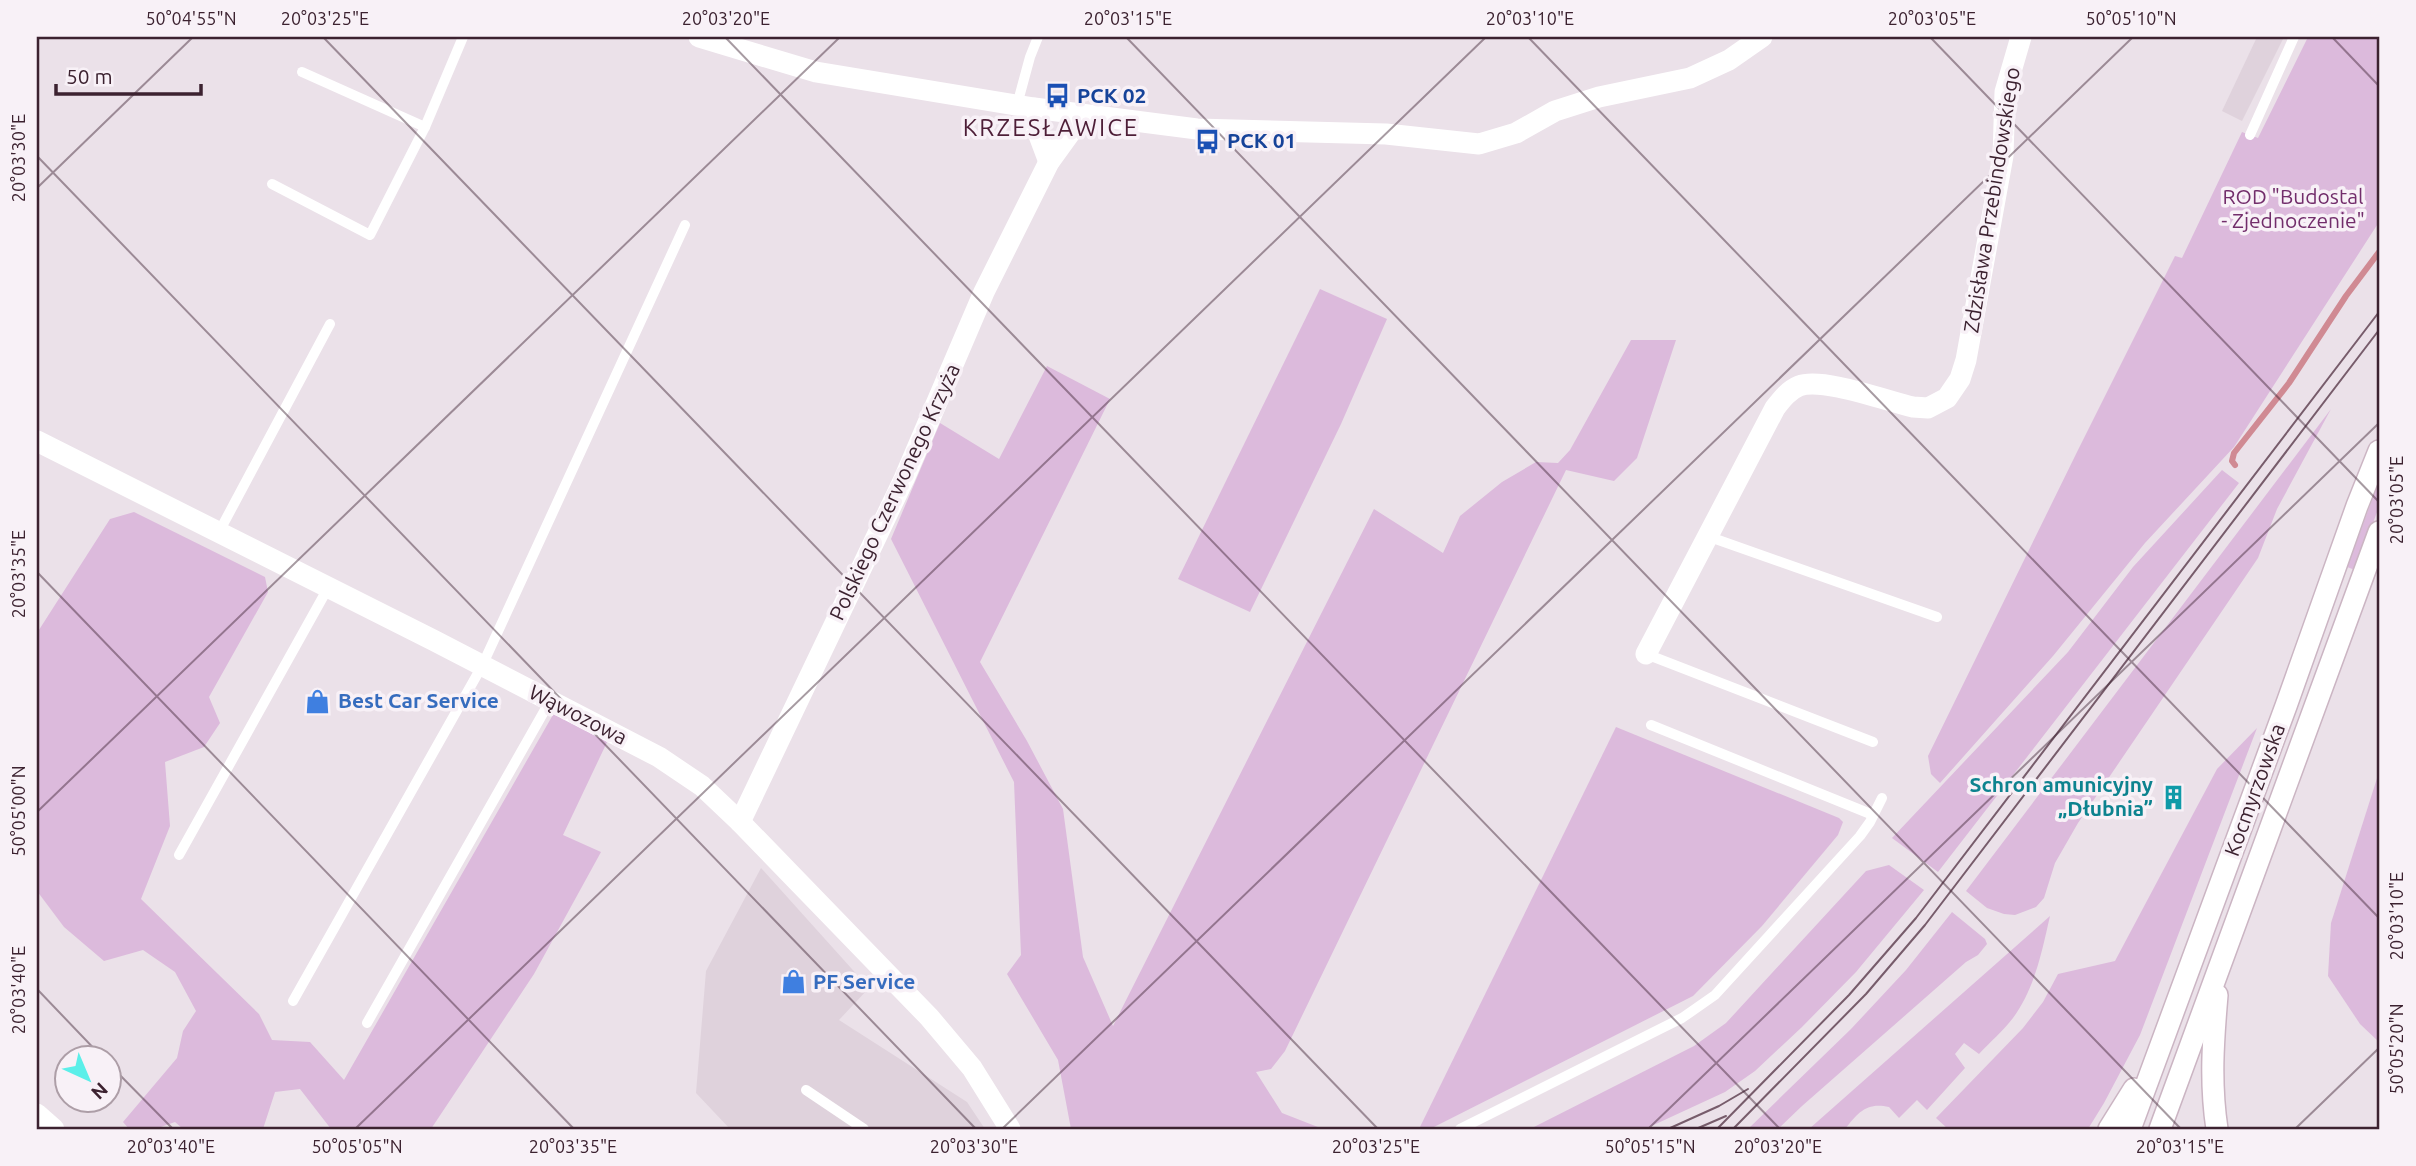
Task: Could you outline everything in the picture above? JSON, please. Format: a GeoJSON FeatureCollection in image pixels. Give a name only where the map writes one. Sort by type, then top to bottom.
{"type":"FeatureCollection","features":[{"type":"Feature","properties":{"kind":"street"},"geometry":{"type":"LineString","coordinates":[[699,37],[816,72],[1079,114],[1197,129],[1386,134],[1479,144],[1516,133],[1555,111],[1599,97],[1690,78],[1729,61],[1762,37]]}},
{"type":"Feature","properties":{"kind":"street","name":"Zdzisława Przebindowskiego"},"geometry":{"type":"LineString","coordinates":[[1646,654],[1774,408],[1792,390],[1805,384],[1819,383],[1922,408],[1941,402],[1956,386],[1966,360],[1979,296],[2004,156],[2005,92],[2021,37]]}},
{"type":"Feature","properties":{"kind":"street"},"geometry":{"type":"LineString","coordinates":[[1026,106],[1049,162]]}},
{"type":"Feature","properties":{"kind":"street","name":"Polskiego Czerwonego Krzyża"},"geometry":{"type":"LineString","coordinates":[[740,822],[904,479],[984,292],[1049,162],[1075,126],[1079,114]]}},
{"type":"Feature","properties":{"kind":"street","name":"Wąwozowa"},"geometry":{"type":"LineString","coordinates":[[37,441],[482,666],[682,771],[740,822],[929,1017],[972,1068],[1010,1129]]}},
{"type":"Feature","properties":{"kind":"street","name":"Kocmyrzowska"},"geometry":{"type":"LineString","coordinates":[[2130,1129],[2379,451]]}},
{"type":"Feature","properties":{"kind":"street","name":"Kocmyrzowska"},"geometry":{"type":"LineString","coordinates":[[2160,1129],[2379,532]]}},
{"type":"Feature","properties":{"kind":"street"},"geometry":{"type":"LineString","coordinates":[[2217,1129],[2212,1093],[2213,1041],[2221,962]]}},
{"type":"Feature","properties":{"kind":"street"},"geometry":{"type":"LineString","coordinates":[[2109,1129],[2161,1042]]}},
{"type":"Feature","properties":{"kind":"street"},"geometry":{"type":"LineString","coordinates":[[37,1114],[54,1129]]}},
{"type":"Feature","properties":{"kind":"lane"},"geometry":{"type":"LineString","coordinates":[[272,184],[370,235],[425,127],[463,37]]}},
{"type":"Feature","properties":{"kind":"lane"},"geometry":{"type":"LineString","coordinates":[[1026,106],[1030,57],[1038,37]]}},
{"type":"Feature","properties":{"kind":"lane"},"geometry":{"type":"LineString","coordinates":[[2250,135],[2294,37]]}},
{"type":"Feature","properties":{"kind":"lane"},"geometry":{"type":"LineString","coordinates":[[302,72],[425,127]]}},
{"type":"Feature","properties":{"kind":"lane"},"geometry":{"type":"LineString","coordinates":[[293,1001],[482,666],[685,225]]}},
{"type":"Feature","properties":{"kind":"lane"},"geometry":{"type":"LineString","coordinates":[[219,532],[330,324]]}},
{"type":"Feature","properties":{"kind":"lane"},"geometry":{"type":"LineString","coordinates":[[1707,536],[1937,617]]}},
{"type":"Feature","properties":{"kind":"lane"},"geometry":{"type":"LineString","coordinates":[[179,855],[328,588]]}},
{"type":"Feature","properties":{"kind":"lane"},"geometry":{"type":"LineString","coordinates":[[1646,654],[1873,742]]}},
{"type":"Feature","properties":{"kind":"lane"},"geometry":{"type":"LineString","coordinates":[[367,1023],[550,701]]}},
{"type":"Feature","properties":{"kind":"lane"},"geometry":{"type":"LineString","coordinates":[[1651,725],[1873,815]]}},
{"type":"Feature","properties":{"kind":"lane"},"geometry":{"type":"LineString","coordinates":[[1460,1129],[1703,1005],[1860,836],[1882,798]]}},
{"type":"Feature","properties":{"kind":"lane"},"geometry":{"type":"LineString","coordinates":[[806,1090],[858,1128]]}},
{"type":"Feature","properties":{"kind":"shaded area"},"geometry":{"type":"Polygon","coordinates":[[[2257,37],[2284,37],[2242,121],[2222,111],[2257,37]]]}},
{"type":"Feature","properties":{"kind":"shaded area"},"geometry":{"type":"Polygon","coordinates":[[[761,868],[869,988],[839,1020],[967,1102],[985,1129],[730,1129],[696,1093],[706,971],[761,868]]]}},
{"type":"Feature","properties":{"kind":"green space","name":"ROD \"Budostal - Zjednoczenie\""},"geometry":{"type":"Polygon","coordinates":[[[2308,37],[2379,37],[2379,222],[2234,447],[2145,543],[2053,656],[1940,783],[1931,774],[1928,756],[2077,452],[2175,256],[2182,258],[2242,132],[2258,138],[2308,37]]]}},
{"type":"Feature","properties":{"kind":"green space"},"geometry":{"type":"Polygon","coordinates":[[[1320,289],[1387,319],[1341,424],[1250,612],[1178,579],[1320,289]]]}},
{"type":"Feature","properties":{"kind":"green space"},"geometry":{"type":"Polygon","coordinates":[[[1631,340],[1676,340],[1637,458],[1614,481],[1566,470],[1285,1051],[1271,1069],[1256,1072],[1282,1113],[1323,1129],[1071,1129],[1058,1060],[1007,974],[1021,955],[1014,782],[891,539],[940,423],[999,459],[1047,366],[1110,399],[980,662],[1063,809],[1083,957],[1113,1026],[1374,509],[1443,553],[1460,516],[1502,482],[1536,462],[1558,463],[1570,450],[1631,340]]]}},
{"type":"Feature","properties":{"kind":"green space"},"geometry":{"type":"Polygon","coordinates":[[[2331,409],[2277,509],[2258,558],[2078,823],[2055,863],[2044,898],[2036,907],[2015,915],[1987,908],[1966,891],[2331,409]]]}},
{"type":"Feature","properties":{"kind":"green space"},"geometry":{"type":"Polygon","coordinates":[[[2222,470],[2239,483],[1938,872],[1892,838],[2068,652],[2133,567],[2222,470]]]}},
{"type":"Feature","properties":{"kind":"green space"},"geometry":{"type":"Polygon","coordinates":[[[2379,481],[2379,507],[2355,570],[2347,567],[2379,481]]]}},
{"type":"Feature","properties":{"kind":"green space"},"geometry":{"type":"Polygon","coordinates":[[[134,512],[265,577],[268,592],[209,697],[220,723],[204,747],[165,762],[170,826],[141,899],[259,1014],[272,1040],[310,1042],[344,1080],[554,713],[609,738],[563,835],[601,852],[534,974],[431,1129],[331,1129],[300,1089],[275,1092],[263,1129],[183,1129],[175,1122],[155,1129],[129,1129],[123,1122],[177,1058],[183,1031],[196,1011],[175,972],[143,950],[104,961],[64,927],[37,891],[37,633],[110,519],[134,512]]]}},
{"type":"Feature","properties":{"kind":"green space"},"geometry":{"type":"Polygon","coordinates":[[[1616,727],[1839,818],[1843,822],[1838,835],[1762,926],[1693,996],[1430,1129],[1419,1129],[1616,727]]]}},
{"type":"Feature","properties":{"kind":"green space"},"geometry":{"type":"Polygon","coordinates":[[[2257,728],[2140,1035],[2088,1129],[1948,1129],[1936,1118],[2023,1028],[2043,1002],[2058,974],[2115,961],[2217,769],[2257,728]]]}},
{"type":"Feature","properties":{"kind":"green space"},"geometry":{"type":"Polygon","coordinates":[[[2379,772],[2379,1042],[2360,1024],[2328,976],[2331,923],[2379,772]]]}},
{"type":"Feature","properties":{"kind":"green space"},"geometry":{"type":"Polygon","coordinates":[[[1889,865],[1924,890],[1856,972],[1755,1071],[1725,1092],[1645,1129],[1530,1129],[1694,1046],[1726,1023],[1866,871],[1889,865]]]}},
{"type":"Feature","properties":{"kind":"green space"},"geometry":{"type":"Polygon","coordinates":[[[1952,912],[1985,939],[1987,944],[1978,955],[1966,962],[1778,1129],[1748,1129],[1851,1029],[1906,970],[1952,912]]]}},
{"type":"Feature","properties":{"kind":"green space"},"geometry":{"type":"Polygon","coordinates":[[[2050,916],[2037,969],[2021,1006],[2009,1023],[1979,1054],[1964,1043],[1955,1054],[1965,1068],[1927,1110],[1917,1100],[1899,1118],[1889,1107],[1874,1106],[1863,1110],[1845,1129],[1809,1129],[2050,916]]]}},
{"type":"Feature","properties":{"kind":"waterway"},"geometry":{"type":"LineString","coordinates":[[2235,465],[2232,461],[2234,453],[2289,383],[2346,296],[2379,252]]}},
{"type":"Feature","properties":{"kind":"tram line"},"geometry":{"type":"LineString","coordinates":[[1717,1129],[1849,995],[1916,918],[2379,312]]}},
{"type":"Feature","properties":{"kind":"tram line"},"geometry":{"type":"LineString","coordinates":[[1733,1129],[1866,994],[1925,925],[2379,330]]}},
{"type":"Feature","properties":{"kind":"tram line"},"geometry":{"type":"LineString","coordinates":[[1668,1129],[1719,1106],[1748,1089]]}},
{"type":"Feature","properties":{"kind":"tram line"},"geometry":{"type":"LineString","coordinates":[[1696,1129],[1726,1116]]}},
{"type":"Feature","properties":{"kind":"place","name":"PCK 02"},"geometry":{"type":"Point","coordinates":[1057,96]}},
{"type":"Feature","properties":{"kind":"place","name":"PCK 01"},"geometry":{"type":"Point","coordinates":[1207,141]}},
{"type":"Feature","properties":{"kind":"place","name":"Best Car Service"},"geometry":{"type":"Point","coordinates":[318,701]}},
{"type":"Feature","properties":{"kind":"place","name":"Schron amunicyjny „Dłubnia”"},"geometry":{"type":"Point","coordinates":[2173,797]}},
{"type":"Feature","properties":{"kind":"place","name":"PF Service"},"geometry":{"type":"Point","coordinates":[793,982]}},
{"type":"Feature","properties":{"kind":"district","name":"KRZESŁAWICE"},"geometry":{"type":"Point","coordinates":[1051,128]}}]}
